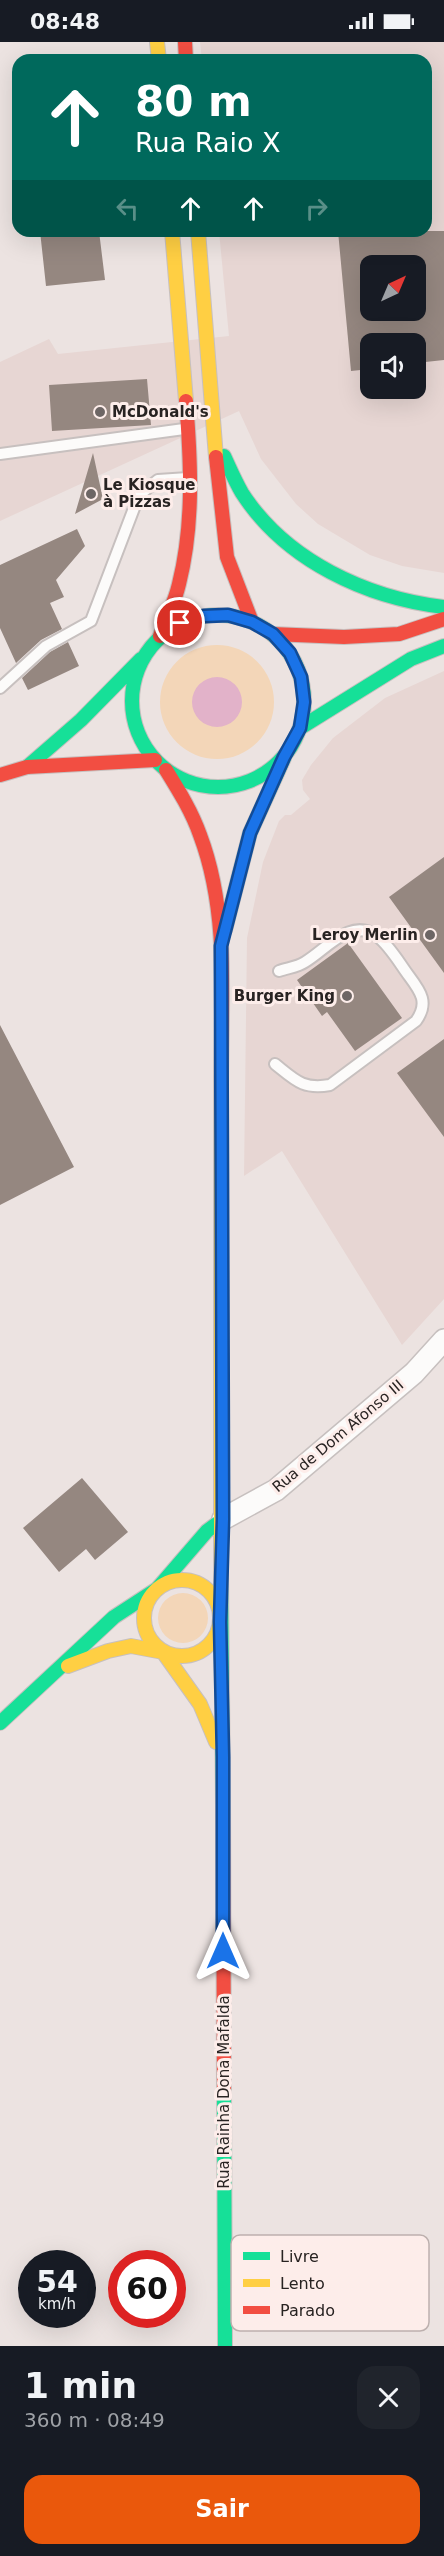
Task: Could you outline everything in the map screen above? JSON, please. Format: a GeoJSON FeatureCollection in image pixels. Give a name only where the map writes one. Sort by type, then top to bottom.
{"type":"FeatureCollection","features":[{"type":"Feature","properties":{"kind":"main road"},"geometry":{"type":"LineString","coordinates":[[160,636],[179,586],[190,522],[191,477],[188,428],[172,237]]}},
{"type":"Feature","properties":{"kind":"main road"},"geometry":{"type":"LineString","coordinates":[[198,237],[213,432],[227,557],[252,622]]}},
{"type":"Feature","properties":{"kind":"main road"},"geometry":{"type":"LineString","coordinates":[[213,432],[245,498],[272,528],[305,556],[337,576],[374,592],[444,607]]}},
{"type":"Feature","properties":{"kind":"main road"},"geometry":{"type":"LineString","coordinates":[[27,767],[81,720],[142,658],[160,636],[180,623],[204,616],[228,615],[252,622],[273,634],[290,653],[301,677],[304,702],[300,728],[284,757],[250,833],[221,946]]}},
{"type":"Feature","properties":{"kind":"main road"},"geometry":{"type":"LineString","coordinates":[[273,634],[344,637],[399,634],[444,619]]}},
{"type":"Feature","properties":{"kind":"main road"},"geometry":{"type":"LineString","coordinates":[[300,728],[411,659],[444,646]]}},
{"type":"Feature","properties":{"kind":"main road"},"geometry":{"type":"LineString","coordinates":[[142,658],[133,684],[132,711],[139,737],[155,760],[166,770],[189,783],[215,787],[241,784],[265,774],[284,757]]}},
{"type":"Feature","properties":{"kind":"main road"},"geometry":{"type":"LineString","coordinates":[[0,775],[27,767],[155,760]]}},
{"type":"Feature","properties":{"kind":"main road"},"geometry":{"type":"LineString","coordinates":[[59,1670],[130,1646],[177,1657],[192,1655],[206,1648],[215,1637],[220,1622],[223,1519],[221,946],[210,873],[200,837],[188,808],[166,770]]}},
{"type":"Feature","properties":{"kind":"main road"},"geometry":{"type":"LineString","coordinates":[[223,1519],[207,1531],[157,1589],[144,1609],[143,1622],[153,1644],[163,1652],[200,1704],[223,1757]]}},
{"type":"Feature","properties":{"kind":"main road"},"geometry":{"type":"LineString","coordinates":[[0,1723],[107,1623],[170,1582],[185,1580],[200,1585],[211,1594],[218,1607],[220,1622]]}},
{"type":"Feature","properties":{"kind":"main road","name":"Rua Rainha Dona Mafalda"},"geometry":{"type":"LineString","coordinates":[[220,1622],[223,1757],[225,2346]]}},
{"type":"Feature","properties":{"kind":"street","name":"Rua de Dom Afonso III"},"geometry":{"type":"LineString","coordinates":[[223,1519],[276,1490],[414,1373],[444,1340]]}},
{"type":"Feature","properties":{"kind":"lane"},"geometry":{"type":"LineString","coordinates":[[0,453],[188,428]]}},
{"type":"Feature","properties":{"kind":"lane"},"geometry":{"type":"LineString","coordinates":[[0,688],[46,646],[91,621],[139,495],[158,480],[191,477]]}},
{"type":"Feature","properties":{"kind":"lane"},"geometry":{"type":"LineString","coordinates":[[275,1064],[301,1084],[315,1088],[330,1085],[416,1021],[422,1013],[424,1003],[423,994],[398,960],[378,937],[368,931],[358,929],[348,932],[303,964],[279,971]]}},
{"type":"Feature","properties":{"kind":"shaded area"},"geometry":{"type":"Polygon","coordinates":[[[200,42],[444,42],[444,573],[402,566],[370,555],[318,524],[296,504],[261,459],[239,411],[0,521],[0,362],[49,339],[58,354],[229,336],[220,237],[432,237],[432,54],[201,54],[200,42]]]}},
{"type":"Feature","properties":{"kind":"shaded area"},"geometry":{"type":"Polygon","coordinates":[[[217,645],[239,649],[257,662],[270,680],[274,702],[270,724],[257,742],[239,755],[217,759],[195,755],[177,742],[164,724],[160,702],[164,680],[177,662],[195,649],[217,645]]]}},
{"type":"Feature","properties":{"kind":"shaded area"},"geometry":{"type":"Polygon","coordinates":[[[444,671],[444,1299],[402,1345],[282,1151],[244,1176],[247,938],[263,862],[279,821],[285,815],[291,815],[310,799],[303,790],[302,780],[311,765],[333,738],[385,698],[444,671]]]}},
{"type":"Feature","properties":{"kind":"shaded area"},"geometry":{"type":"Polygon","coordinates":[[[217,677],[235,684],[242,702],[235,720],[217,727],[199,720],[192,702],[199,684],[217,677]]]}},
{"type":"Feature","properties":{"kind":"shaded area"},"geometry":{"type":"Polygon","coordinates":[[[183,1593],[201,1600],[208,1618],[201,1636],[183,1643],[165,1636],[158,1618],[165,1600],[183,1593]]]}},
{"type":"Feature","properties":{"kind":"building"},"geometry":{"type":"Polygon","coordinates":[[[432,231],[444,231],[444,360],[426,362],[426,333],[360,333],[360,370],[351,371],[339,237],[432,237],[432,231]]]}},
{"type":"Feature","properties":{"kind":"building"},"geometry":{"type":"Polygon","coordinates":[[[41,237],[100,237],[105,280],[46,286],[41,237]]]}},
{"type":"Feature","properties":{"kind":"building","name":"McDonald's"},"geometry":{"type":"Polygon","coordinates":[[[147,379],[151,425],[52,431],[49,385],[147,379]]]}},
{"type":"Feature","properties":{"kind":"building"},"geometry":{"type":"Polygon","coordinates":[[[93,453],[103,499],[75,514],[93,453]]]}},
{"type":"Feature","properties":{"kind":"building"},"geometry":{"type":"Polygon","coordinates":[[[77,529],[85,546],[56,580],[64,597],[50,603],[62,629],[41,640],[16,663],[0,628],[0,565],[77,529]]]}},
{"type":"Feature","properties":{"kind":"building"},"geometry":{"type":"Polygon","coordinates":[[[68,642],[79,666],[28,690],[22,678],[50,652],[68,642]]]}},
{"type":"Feature","properties":{"kind":"building","name":"Leroy Merlin"},"geometry":{"type":"Polygon","coordinates":[[[444,857],[444,973],[389,897],[444,857]]]}},
{"type":"Feature","properties":{"kind":"building","name":"Burger King"},"geometry":{"type":"Polygon","coordinates":[[[348,943],[402,1018],[355,1051],[327,1012],[322,1016],[297,980],[348,943]]]}},
{"type":"Feature","properties":{"kind":"building"},"geometry":{"type":"Polygon","coordinates":[[[0,1025],[74,1167],[0,1205],[0,1025]]]}},
{"type":"Feature","properties":{"kind":"building"},"geometry":{"type":"Polygon","coordinates":[[[444,1039],[444,1137],[397,1073],[444,1039]]]}},
{"type":"Feature","properties":{"kind":"building"},"geometry":{"type":"Polygon","coordinates":[[[82,1478],[128,1532],[95,1560],[86,1549],[59,1572],[23,1528],[82,1478]]]}},
{"type":"Feature","properties":{"kind":"traffic: fast"},"geometry":{"type":"LineString","coordinates":[[224,456],[242,493],[260,517],[305,557],[358,585],[386,595],[444,607]]}},
{"type":"Feature","properties":{"kind":"traffic: fast"},"geometry":{"type":"LineString","coordinates":[[218,615],[251,622],[279,640],[297,668],[304,701],[297,734],[279,762],[251,780],[218,787],[185,780],[157,762],[139,734],[132,701],[139,668],[157,640],[185,622],[218,615]]}},
{"type":"Feature","properties":{"kind":"traffic: fast"},"geometry":{"type":"LineString","coordinates":[[300,728],[411,659],[444,646]]}},
{"type":"Feature","properties":{"kind":"traffic: fast"},"geometry":{"type":"LineString","coordinates":[[27,767],[81,720],[141,659]]}},
{"type":"Feature","properties":{"kind":"traffic: fast"},"geometry":{"type":"LineString","coordinates":[[225,930],[250,833],[284,758]]}},
{"type":"Feature","properties":{"kind":"traffic: fast"},"geometry":{"type":"LineString","coordinates":[[0,1723],[114,1617],[157,1589],[207,1531],[223,1519]]}},
{"type":"Feature","properties":{"kind":"traffic: fast"},"geometry":{"type":"LineString","coordinates":[[221,1576],[223,1804]]}},
{"type":"Feature","properties":{"kind":"traffic: fast"},"geometry":{"type":"LineString","coordinates":[[224,2088],[225,2346]]}},
{"type":"Feature","properties":{"kind":"traffic: slow"},"geometry":{"type":"LineString","coordinates":[[157,42],[158,54]]}},
{"type":"Feature","properties":{"kind":"traffic: slow"},"geometry":{"type":"LineString","coordinates":[[172,237],[186,401]]}},
{"type":"Feature","properties":{"kind":"traffic: slow"},"geometry":{"type":"LineString","coordinates":[[198,237],[216,457]]}},
{"type":"Feature","properties":{"kind":"traffic: slow"},"geometry":{"type":"LineString","coordinates":[[221,1087],[221,1576]]}},
{"type":"Feature","properties":{"kind":"traffic: slow"},"geometry":{"type":"LineString","coordinates":[[182,1580],[197,1583],[209,1591],[217,1603],[220,1618],[217,1633],[209,1645],[197,1653],[182,1656],[167,1653],[155,1645],[147,1633],[144,1618],[147,1603],[155,1591],[167,1583],[182,1580]]}},
{"type":"Feature","properties":{"kind":"traffic: slow"},"geometry":{"type":"LineString","coordinates":[[68,1666],[108,1651],[131,1646],[163,1652],[200,1704],[216,1742]]}},
{"type":"Feature","properties":{"kind":"traffic: jam"},"geometry":{"type":"LineString","coordinates":[[185,42],[186,54]]}},
{"type":"Feature","properties":{"kind":"traffic: jam"},"geometry":{"type":"LineString","coordinates":[[160,636],[177,591],[187,539],[190,470],[186,401]]}},
{"type":"Feature","properties":{"kind":"traffic: jam"},"geometry":{"type":"LineString","coordinates":[[216,457],[227,557],[252,622]]}},
{"type":"Feature","properties":{"kind":"traffic: jam"},"geometry":{"type":"LineString","coordinates":[[272,634],[344,637],[399,634],[444,619]]}},
{"type":"Feature","properties":{"kind":"traffic: jam"},"geometry":{"type":"LineString","coordinates":[[0,775],[27,767],[155,760]]}},
{"type":"Feature","properties":{"kind":"traffic: jam"},"geometry":{"type":"LineString","coordinates":[[166,770],[197,826],[210,865],[216,896],[222,960],[221,1087]]}},
{"type":"Feature","properties":{"kind":"traffic: jam"},"geometry":{"type":"LineString","coordinates":[[223,1804],[224,2088]]}},
{"type":"Feature","properties":{"kind":"place","name":"McDonald's"},"geometry":{"type":"Point","coordinates":[100,412]}},
{"type":"Feature","properties":{"kind":"place","name":"Le Kiosque à Pizzas"},"geometry":{"type":"Point","coordinates":[91,494]}},
{"type":"Feature","properties":{"kind":"place","name":"Leroy Merlin"},"geometry":{"type":"Point","coordinates":[430,935]}},
{"type":"Feature","properties":{"kind":"place","name":"Burger King"},"geometry":{"type":"Point","coordinates":[347,996]}},
{"type":"Feature","properties":{"kind":"route"},"geometry":{"type":"LineString","coordinates":[[180,623],[204,616],[228,615],[252,622],[273,634],[290,653],[301,677],[304,702],[300,728],[284,757],[250,833],[221,946],[223,1519],[220,1622],[223,1951]]}}]}
